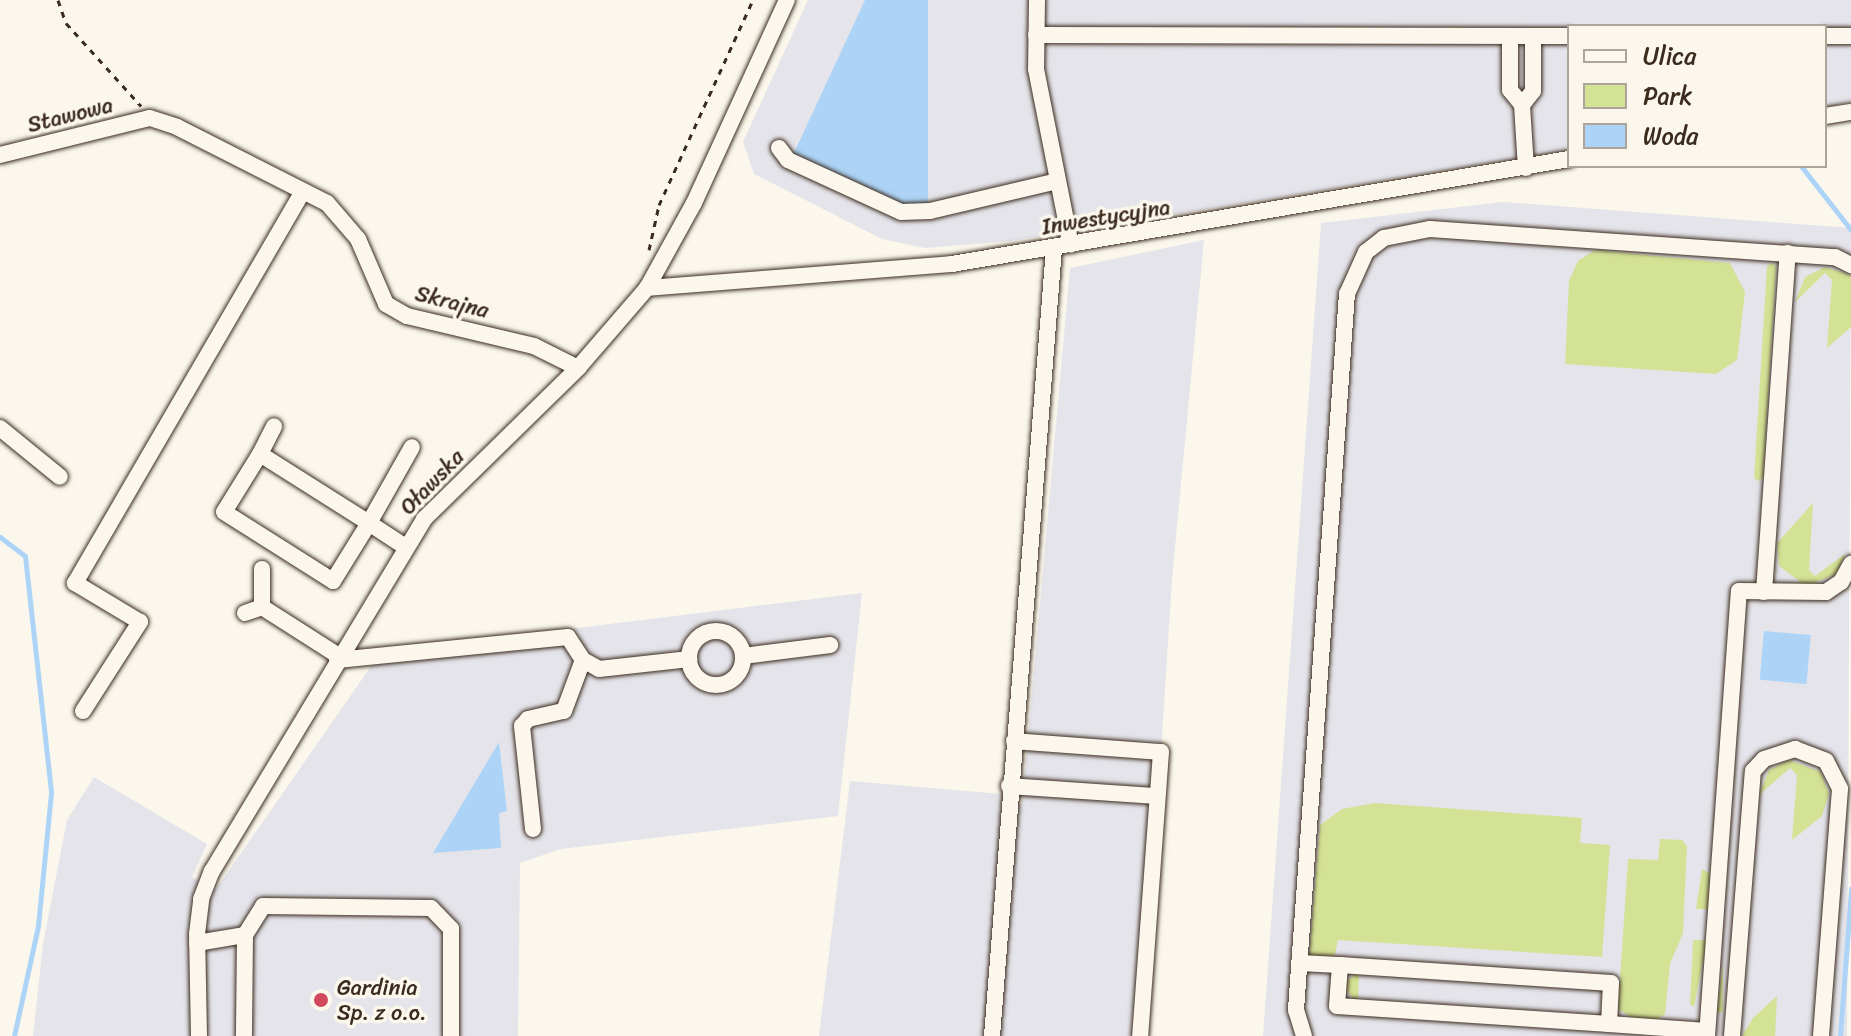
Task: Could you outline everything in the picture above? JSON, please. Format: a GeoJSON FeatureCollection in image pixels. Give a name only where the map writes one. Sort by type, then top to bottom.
{"type":"FeatureCollection","features":[{"type":"Feature","properties":{"kind":"street","name":"Oławska"},"geometry":{"type":"LineString","coordinates":[[199,1036],[197,943],[201,899],[212,871],[404,546],[424,519],[578,368],[647,288],[694,203],[787,0]]}},
{"type":"Feature","properties":{"kind":"street"},"geometry":{"type":"LineString","coordinates":[[1037,0],[1036,69],[1071,245]]}},
{"type":"Feature","properties":{"kind":"street"},"geometry":{"type":"LineString","coordinates":[[1036,35],[1567,36]]}},
{"type":"Feature","properties":{"kind":"street"},"geometry":{"type":"LineString","coordinates":[[1510,36],[1510,90],[1522,105],[1526,168]]}},
{"type":"Feature","properties":{"kind":"street"},"geometry":{"type":"LineString","coordinates":[[1522,105],[1533,91],[1533,36]]}},
{"type":"Feature","properties":{"kind":"street"},"geometry":{"type":"LineString","coordinates":[[1827,36],[1851,36]]}},
{"type":"Feature","properties":{"kind":"street"},"geometry":{"type":"LineString","coordinates":[[1827,116],[1851,112]]}},
{"type":"Feature","properties":{"kind":"street","name":"Stawowa"},"geometry":{"type":"LineString","coordinates":[[0,155],[150,118]]}},
{"type":"Feature","properties":{"kind":"street","name":"Skrajna"},"geometry":{"type":"LineString","coordinates":[[150,118],[327,203],[358,239],[386,304],[407,316],[534,346],[578,368]]}},
{"type":"Feature","properties":{"kind":"street"},"geometry":{"type":"LineString","coordinates":[[779,148],[788,160],[901,212],[930,211],[1058,181]]}},
{"type":"Feature","properties":{"kind":"street","name":"Inwestycyjna"},"geometry":{"type":"LineString","coordinates":[[647,288],[952,264],[1567,159]]}},
{"type":"Feature","properties":{"kind":"street"},"geometry":{"type":"LineString","coordinates":[[83,711],[140,622],[75,583],[303,191]]}},
{"type":"Feature","properties":{"kind":"street"},"geometry":{"type":"LineString","coordinates":[[1304,1036],[1296,1010],[1347,294],[1366,252],[1384,238],[1430,229],[1835,257],[1851,265]]}},
{"type":"Feature","properties":{"kind":"street"},"geometry":{"type":"LineString","coordinates":[[992,1036],[1009,786],[1054,248]]}},
{"type":"Feature","properties":{"kind":"street"},"geometry":{"type":"LineString","coordinates":[[1764,592],[1788,253]]}},
{"type":"Feature","properties":{"kind":"street"},"geometry":{"type":"LineString","coordinates":[[274,426],[224,512],[333,581],[412,447]]}},
{"type":"Feature","properties":{"kind":"street"},"geometry":{"type":"LineString","coordinates":[[0,428],[60,477]]}},
{"type":"Feature","properties":{"kind":"street"},"geometry":{"type":"LineString","coordinates":[[260,454],[404,546]]}},
{"type":"Feature","properties":{"kind":"street"},"geometry":{"type":"LineString","coordinates":[[1340,965],[1337,1006],[1707,1033],[1739,591],[1826,592],[1841,582],[1851,564]]}},
{"type":"Feature","properties":{"kind":"street"},"geometry":{"type":"LineString","coordinates":[[262,569],[262,607]]}},
{"type":"Feature","properties":{"kind":"street"},"geometry":{"type":"LineString","coordinates":[[262,607],[338,658],[568,637],[583,660],[599,669],[689,659]]}},
{"type":"Feature","properties":{"kind":"street"},"geometry":{"type":"LineString","coordinates":[[245,613],[262,607]]}},
{"type":"Feature","properties":{"kind":"street"},"geometry":{"type":"LineString","coordinates":[[710,632],[728,634],[743,656],[733,679],[717,685],[695,675],[689,659],[695,641],[710,632]]}},
{"type":"Feature","properties":{"kind":"street"},"geometry":{"type":"LineString","coordinates":[[743,656],[830,645]]}},
{"type":"Feature","properties":{"kind":"street"},"geometry":{"type":"LineString","coordinates":[[533,829],[522,726],[528,719],[564,711],[583,660]]}},
{"type":"Feature","properties":{"kind":"street"},"geometry":{"type":"LineString","coordinates":[[1014,741],[1161,752],[1140,1036]]}},
{"type":"Feature","properties":{"kind":"street"},"geometry":{"type":"LineString","coordinates":[[1732,1036],[1753,771],[1764,759],[1795,749],[1826,761],[1840,789],[1821,1036]]}},
{"type":"Feature","properties":{"kind":"street"},"geometry":{"type":"LineString","coordinates":[[1009,786],[1157,796]]}},
{"type":"Feature","properties":{"kind":"street"},"geometry":{"type":"LineString","coordinates":[[244,1036],[245,935],[263,906],[431,908],[451,929],[451,1036]]}},
{"type":"Feature","properties":{"kind":"street"},"geometry":{"type":"LineString","coordinates":[[197,943],[245,935]]}},
{"type":"Feature","properties":{"kind":"street"},"geometry":{"type":"LineString","coordinates":[[1299,963],[1611,983],[1609,1024]]}},
{"type":"Feature","properties":{"kind":"path"},"geometry":{"type":"LineString","coordinates":[[58,0],[66,23],[150,118]]}},
{"type":"Feature","properties":{"kind":"path"},"geometry":{"type":"LineString","coordinates":[[647,257],[659,205],[753,0]]}},
{"type":"Feature","properties":{"kind":"shaded area"},"geometry":{"type":"Polygon","coordinates":[[[808,0],[1851,0],[1851,102],[1827,107],[1827,24],[1567,24],[1567,150],[1012,241],[925,248],[882,239],[754,174],[743,142],[808,0]]]}},
{"type":"Feature","properties":{"kind":"shaded area"},"geometry":{"type":"Polygon","coordinates":[[[1503,202],[1851,228],[1847,1036],[1263,1036],[1321,223],[1503,202]]]}},
{"type":"Feature","properties":{"kind":"shaded area"},"geometry":{"type":"Polygon","coordinates":[[[1204,240],[1172,579],[1143,1036],[819,1036],[850,781],[1001,794],[1022,805],[1070,268],[1204,240]]]}},
{"type":"Feature","properties":{"kind":"shaded area"},"geometry":{"type":"Polygon","coordinates":[[[862,593],[838,816],[561,849],[520,863],[518,1036],[33,1036],[43,944],[67,820],[94,777],[207,844],[192,877],[216,889],[381,652],[862,593]]]}},
{"type":"Feature","properties":{"kind":"green space"},"geometry":{"type":"Polygon","coordinates":[[[1595,250],[1730,263],[1745,292],[1737,360],[1716,374],[1565,364],[1569,281],[1578,261],[1595,250]]]}},
{"type":"Feature","properties":{"kind":"green space"},"geometry":{"type":"Polygon","coordinates":[[[1772,263],[1776,267],[1763,478],[1758,481],[1754,478],[1767,266],[1772,263]]]}},
{"type":"Feature","properties":{"kind":"green space"},"geometry":{"type":"Polygon","coordinates":[[[1825,267],[1851,275],[1851,327],[1827,348],[1832,280],[1825,273],[1795,302],[1805,277],[1825,267]]]}},
{"type":"Feature","properties":{"kind":"green space"},"geometry":{"type":"Polygon","coordinates":[[[1813,503],[1809,570],[1815,576],[1845,554],[1837,574],[1806,586],[1779,566],[1777,543],[1813,503]]]}},
{"type":"Feature","properties":{"kind":"green space"},"geometry":{"type":"Polygon","coordinates":[[[1789,760],[1821,772],[1829,794],[1822,816],[1792,840],[1797,775],[1790,768],[1759,795],[1769,770],[1789,760]]]}},
{"type":"Feature","properties":{"kind":"green space"},"geometry":{"type":"Polygon","coordinates":[[[1375,803],[1582,818],[1580,843],[1610,845],[1602,957],[1338,940],[1334,959],[1309,959],[1320,825],[1342,809],[1375,803]]]}},
{"type":"Feature","properties":{"kind":"green space"},"geometry":{"type":"Polygon","coordinates":[[[1660,839],[1682,840],[1687,846],[1683,933],[1670,964],[1665,1014],[1658,1019],[1632,1018],[1618,1009],[1628,859],[1658,860],[1660,839]]]}},
{"type":"Feature","properties":{"kind":"green space"},"geometry":{"type":"Polygon","coordinates":[[[1702,869],[1711,874],[1709,909],[1696,909],[1702,869]]]}},
{"type":"Feature","properties":{"kind":"green space"},"geometry":{"type":"Polygon","coordinates":[[[1693,940],[1707,940],[1694,1007],[1690,1004],[1693,940]]]}},
{"type":"Feature","properties":{"kind":"green space"},"geometry":{"type":"Polygon","coordinates":[[[1723,962],[1723,1011],[1720,1013],[1717,1011],[1723,962]]]}},
{"type":"Feature","properties":{"kind":"green space"},"geometry":{"type":"Polygon","coordinates":[[[1359,972],[1358,1000],[1355,1000],[1345,990],[1346,981],[1359,972]]]}},
{"type":"Feature","properties":{"kind":"green space"},"geometry":{"type":"Polygon","coordinates":[[[1777,996],[1775,1036],[1742,1036],[1753,1018],[1777,996]]]}},
{"type":"Feature","properties":{"kind":"water"},"geometry":{"type":"Polygon","coordinates":[[[865,0],[928,0],[928,204],[893,204],[793,155],[865,0]]]}},
{"type":"Feature","properties":{"kind":"water"},"geometry":{"type":"Polygon","coordinates":[[[1764,631],[1811,635],[1807,684],[1760,680],[1764,631]]]}},
{"type":"Feature","properties":{"kind":"water"},"geometry":{"type":"Polygon","coordinates":[[[499,742],[507,811],[499,813],[501,848],[433,853],[499,742]]]}},
{"type":"Feature","properties":{"kind":"waterway"},"geometry":{"type":"LineString","coordinates":[[1803,168],[1851,230]]}},
{"type":"Feature","properties":{"kind":"waterway"},"geometry":{"type":"LineString","coordinates":[[0,537],[25,556],[51,793],[38,926],[14,1036]]}},
{"type":"Feature","properties":{"kind":"waterway"},"geometry":{"type":"LineString","coordinates":[[1840,1036],[1851,888]]}},
{"type":"Feature","properties":{"kind":"place","name":"Gardinia Sp. z o.o."},"geometry":{"type":"Point","coordinates":[321,1000]}}]}
